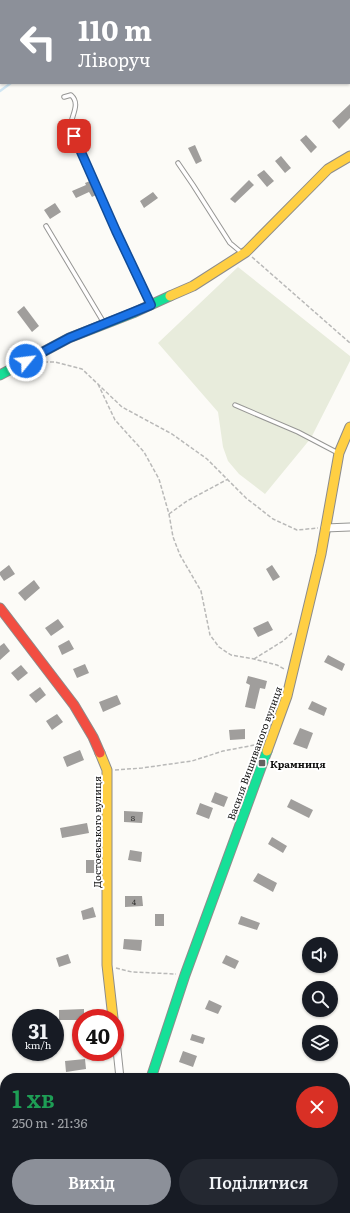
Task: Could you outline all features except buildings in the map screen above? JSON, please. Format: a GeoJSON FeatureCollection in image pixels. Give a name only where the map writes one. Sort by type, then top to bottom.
{"type":"FeatureCollection","features":[{"type":"Feature","properties":{"kind":"street"},"geometry":{"type":"LineString","coordinates":[[0,375],[69,338],[151,305],[193,286],[244,253],[328,169],[350,156]]}},
{"type":"Feature","properties":{"kind":"street","name":"Василя Вишиваного вулиця"},"geometry":{"type":"LineString","coordinates":[[153,1073],[185,975],[287,696],[321,554],[339,453],[350,427]]}},
{"type":"Feature","properties":{"kind":"street"},"geometry":{"type":"LineString","coordinates":[[325,528],[350,527]]}},
{"type":"Feature","properties":{"kind":"street","name":"Достоєвського вулиця"},"geometry":{"type":"LineString","coordinates":[[0,608],[74,705],[93,737],[107,770],[107,966],[112,1009]]}},
{"type":"Feature","properties":{"kind":"street"},"geometry":{"type":"LineString","coordinates":[[118,1061],[119,1073]]}},
{"type":"Feature","properties":{"kind":"lane"},"geometry":{"type":"LineString","coordinates":[[64,97],[71,95],[75,99],[76,105],[71,125],[74,136],[151,305]]}},
{"type":"Feature","properties":{"kind":"lane"},"geometry":{"type":"LineString","coordinates":[[178,163],[230,243],[244,253]]}},
{"type":"Feature","properties":{"kind":"lane"},"geometry":{"type":"LineString","coordinates":[[46,226],[104,324]]}},
{"type":"Feature","properties":{"kind":"lane"},"geometry":{"type":"LineString","coordinates":[[235,406],[298,432],[339,453]]}},
{"type":"Feature","properties":{"kind":"path"},"geometry":{"type":"LineString","coordinates":[[244,253],[350,343]]}},
{"type":"Feature","properties":{"kind":"path"},"geometry":{"type":"LineString","coordinates":[[41,361],[55,362],[82,370],[122,407],[172,434],[207,459],[246,498],[274,519],[298,530],[325,528]]}},
{"type":"Feature","properties":{"kind":"path"},"geometry":{"type":"LineString","coordinates":[[98,384],[115,420],[144,452],[159,479],[169,514],[173,538],[201,591],[210,635],[219,647],[231,655],[254,658],[277,665],[286,670],[291,678]]}},
{"type":"Feature","properties":{"kind":"path"},"geometry":{"type":"LineString","coordinates":[[169,514],[187,501],[228,479]]}},
{"type":"Feature","properties":{"kind":"path"},"geometry":{"type":"LineString","coordinates":[[254,658],[283,641],[294,632]]}},
{"type":"Feature","properties":{"kind":"path"},"geometry":{"type":"LineString","coordinates":[[107,770],[142,768],[192,761],[224,751],[270,742]]}},
{"type":"Feature","properties":{"kind":"path"},"geometry":{"type":"LineString","coordinates":[[107,966],[132,972],[185,975]]}},
{"type":"Feature","properties":{"kind":"green space"},"geometry":{"type":"Polygon","coordinates":[[[238,267],[350,356],[350,361],[311,438],[265,494],[239,474],[228,461],[223,447],[218,412],[158,343],[238,267]]]}},
{"type":"Feature","properties":{"kind":"waterway"},"geometry":{"type":"LineString","coordinates":[[0,91],[10,84]]}},
{"type":"Feature","properties":{"kind":"traffic: fast"},"geometry":{"type":"LineString","coordinates":[[0,375],[69,338],[133,313],[170,296]]}},
{"type":"Feature","properties":{"kind":"traffic: fast"},"geometry":{"type":"LineString","coordinates":[[153,1073],[185,975],[267,751]]}},
{"type":"Feature","properties":{"kind":"traffic: slow"},"geometry":{"type":"LineString","coordinates":[[170,296],[193,286],[246,252],[328,169],[350,156]]}},
{"type":"Feature","properties":{"kind":"traffic: slow"},"geometry":{"type":"LineString","coordinates":[[267,751],[287,696],[321,554],[339,453],[350,427]]}},
{"type":"Feature","properties":{"kind":"traffic: slow"},"geometry":{"type":"LineString","coordinates":[[100,753],[107,770],[107,965],[112,1009]]}},
{"type":"Feature","properties":{"kind":"traffic: jam"},"geometry":{"type":"LineString","coordinates":[[0,608],[74,705],[93,737],[100,753]]}},
{"type":"Feature","properties":{"kind":"place","name":"Крамниця"},"geometry":{"type":"Point","coordinates":[262,763]}},
{"type":"Feature","properties":{"kind":"route"},"geometry":{"type":"LineString","coordinates":[[26,361],[69,338],[151,305],[74,136]]}}]}
